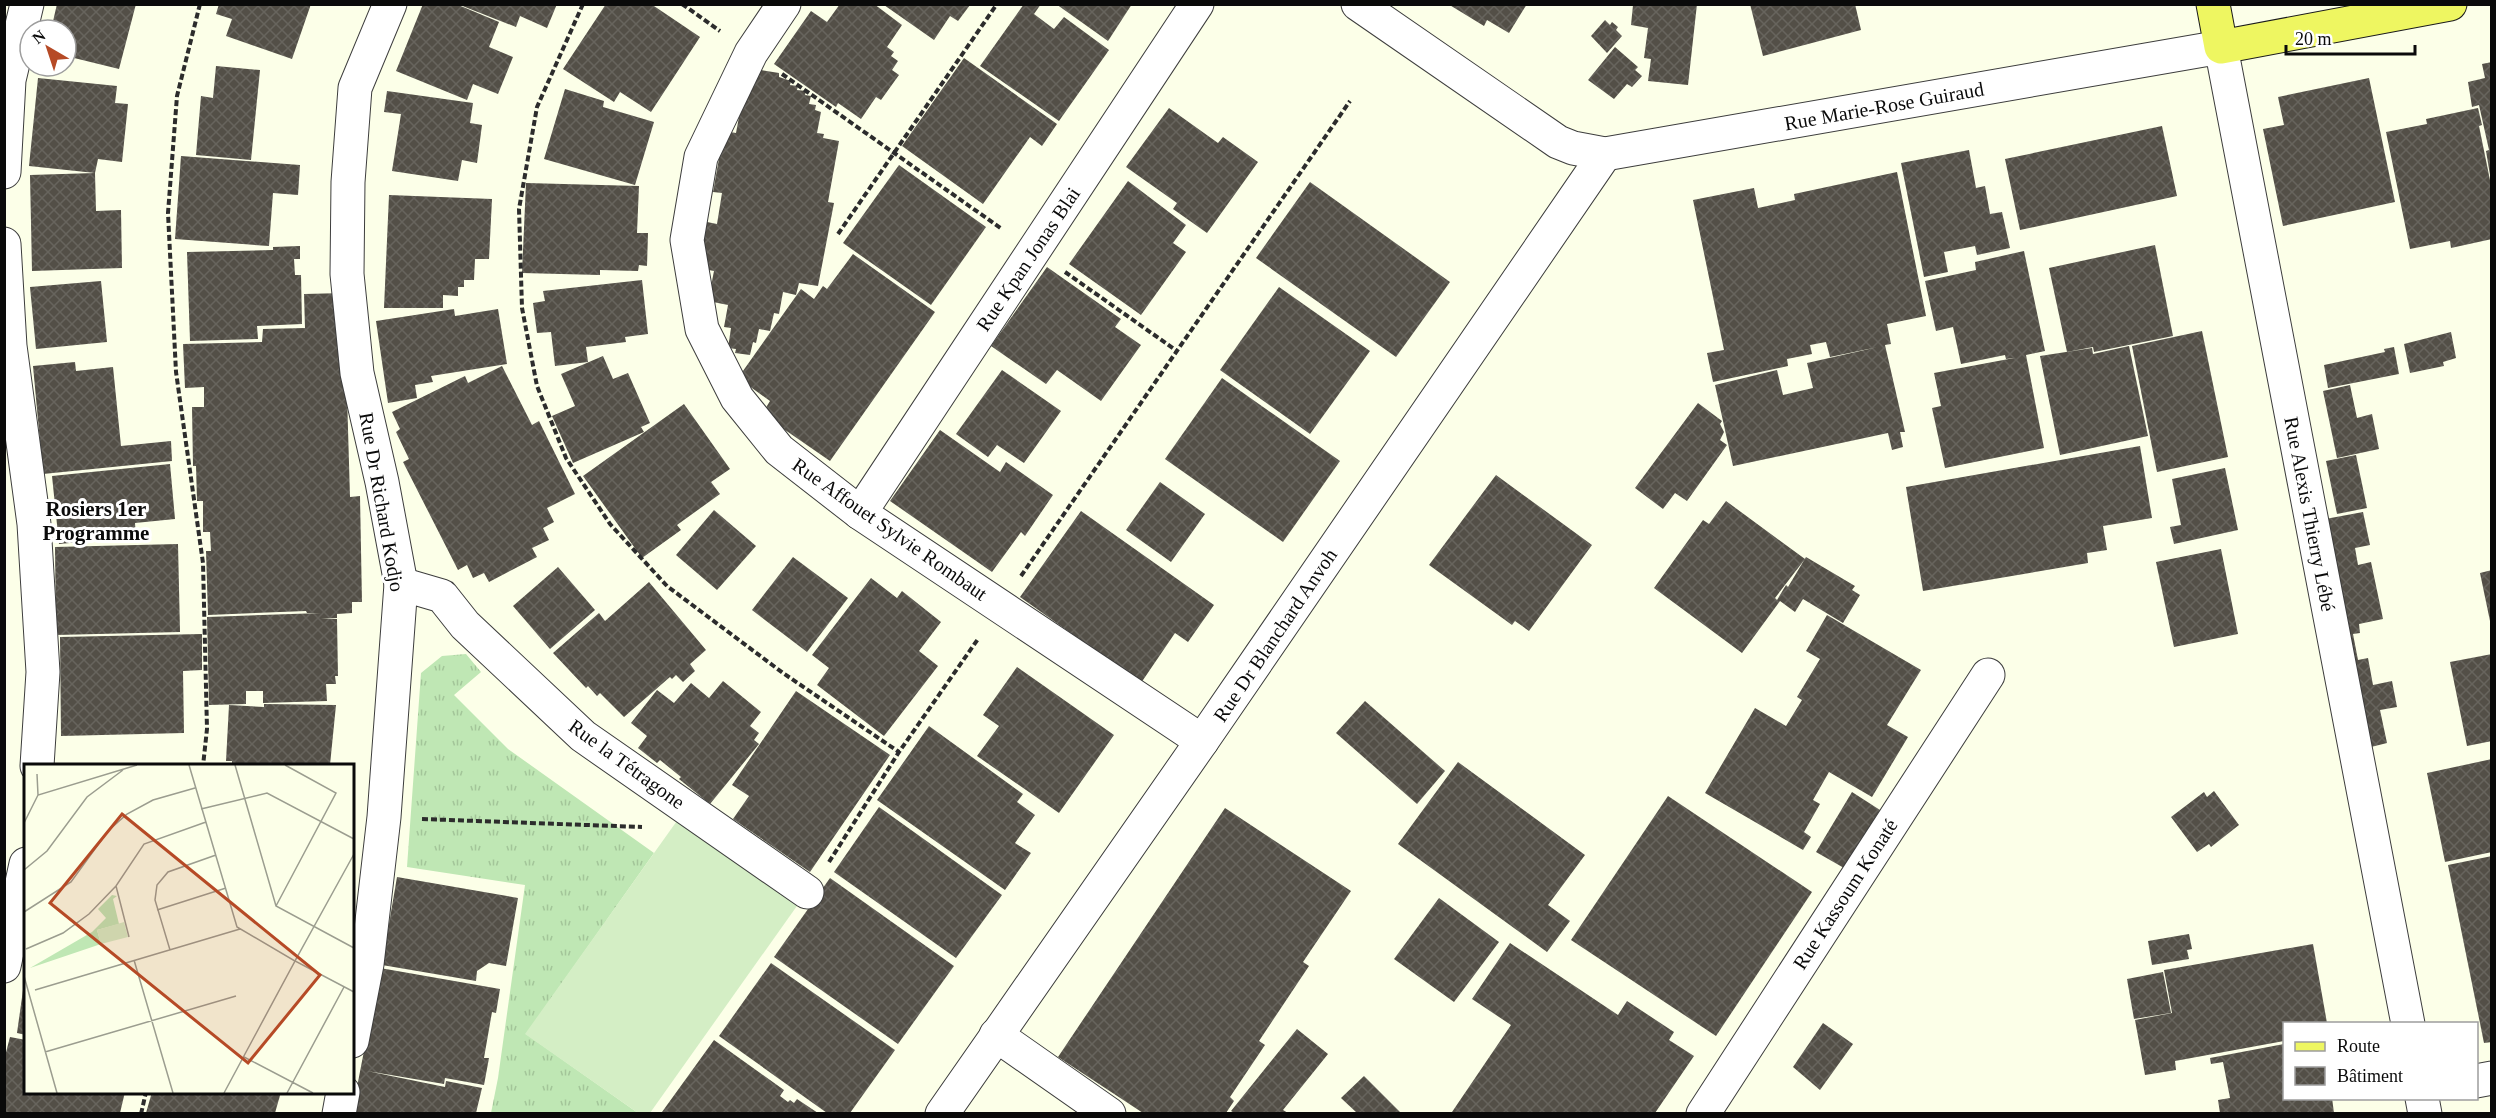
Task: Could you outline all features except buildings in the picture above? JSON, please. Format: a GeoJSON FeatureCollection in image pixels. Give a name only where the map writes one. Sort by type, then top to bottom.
{"type":"FeatureCollection","features":[{"type":"Feature","properties":{"kind":"main road","name":"Rue Alexis Thierry Lébé"},"geometry":{"type":"LineString","coordinates":[[2213,4],[2221,47]]}},
{"type":"Feature","properties":{"kind":"main road","name":"Rue Marie-Rose Guiraud"},"geometry":{"type":"LineString","coordinates":[[2221,47],[2450,4]]}},
{"type":"Feature","properties":{"kind":"street"},"geometry":{"type":"LineString","coordinates":[[4,172],[9,80],[27,4]]}},
{"type":"Feature","properties":{"kind":"street","name":"Rue Dr Richard Kodjo"},"geometry":{"type":"LineString","coordinates":[[354,1031],[367,964],[384,817],[401,584],[382,482],[357,373],[347,274],[348,182],[355,88],[390,4]]}},
{"type":"Feature","properties":{"kind":"street","name":"Rue Affouet Sylvie Rombaut"},"geometry":{"type":"LineString","coordinates":[[784,4],[751,52],[701,157],[687,240],[702,329],[737,398],[779,450],[860,513],[1202,741]]}},
{"type":"Feature","properties":{"kind":"street","name":"Rue Kpan Jonas Blai"},"geometry":{"type":"LineString","coordinates":[[860,513],[1197,4]]}},
{"type":"Feature","properties":{"kind":"street","name":"Rue Marie-Rose Guiraud"},"geometry":{"type":"LineString","coordinates":[[1358,4],[1558,142],[1573,148],[1605,153],[2221,47]]}},
{"type":"Feature","properties":{"kind":"street","name":"Rue Alexis Thierry Lébé"},"geometry":{"type":"LineString","coordinates":[[2221,47],[2408,1022]]}},
{"type":"Feature","properties":{"kind":"street","name":"Rue Dr Blanchard Anvoh"},"geometry":{"type":"LineString","coordinates":[[942,1113],[1202,741],[1605,153]]}},
{"type":"Feature","properties":{"kind":"street"},"geometry":{"type":"LineString","coordinates":[[4,244],[10,346],[35,535],[43,672],[37,764]]}},
{"type":"Feature","properties":{"kind":"street","name":"Rue la Tétragone"},"geometry":{"type":"LineString","coordinates":[[401,584],[442,596],[465,625],[583,736],[816,882]]}},
{"type":"Feature","properties":{"kind":"street","name":"Rue Kassoum Konaté"},"geometry":{"type":"LineString","coordinates":[[1703,1113],[1988,675]]}},
{"type":"Feature","properties":{"kind":"street"},"geometry":{"type":"LineString","coordinates":[[4,966],[24,873]]}},
{"type":"Feature","properties":{"kind":"street"},"geometry":{"type":"LineString","coordinates":[[996,1035],[1108,1113]]}},
{"type":"Feature","properties":{"kind":"street"},"geometry":{"type":"LineString","coordinates":[[339,1113],[343,1094]]}},
{"type":"Feature","properties":{"kind":"path"},"geometry":{"type":"LineString","coordinates":[[200,4],[177,96],[168,213],[176,372],[203,563],[207,729],[202,764]]}},
{"type":"Feature","properties":{"kind":"path"},"geometry":{"type":"LineString","coordinates":[[583,4],[537,108],[519,209],[524,319],[537,386],[566,458],[610,524],[668,586],[783,673],[899,752]]}},
{"type":"Feature","properties":{"kind":"path"},"geometry":{"type":"LineString","coordinates":[[682,4],[1178,351]]}},
{"type":"Feature","properties":{"kind":"path"},"geometry":{"type":"LineString","coordinates":[[838,234],[997,4]]}},
{"type":"Feature","properties":{"kind":"path"},"geometry":{"type":"LineString","coordinates":[[816,882],[899,752],[1350,101]]}},
{"type":"Feature","properties":{"kind":"path"},"geometry":{"type":"LineString","coordinates":[[384,817],[646,826]]}},
{"type":"Feature","properties":{"kind":"path"},"geometry":{"type":"LineString","coordinates":[[141,1113],[146,1094]]}},
{"type":"Feature","properties":{"kind":"green space"},"geometry":{"type":"Polygon","coordinates":[[[466,654],[481,672],[454,695],[508,749],[654,853],[526,1034],[638,1113],[491,1113],[525,885],[407,867],[421,673],[442,656],[466,654]]]}},
{"type":"Feature","properties":{"kind":"green space"},"geometry":{"type":"Polygon","coordinates":[[[684,811],[804,896],[650,1113],[638,1113],[525,1034],[684,811]]]}},
{"type":"Feature","properties":{"kind":"district","name":"Rosiers 1er Programme"},"geometry":{"type":"Point","coordinates":[96,521]}}]}
